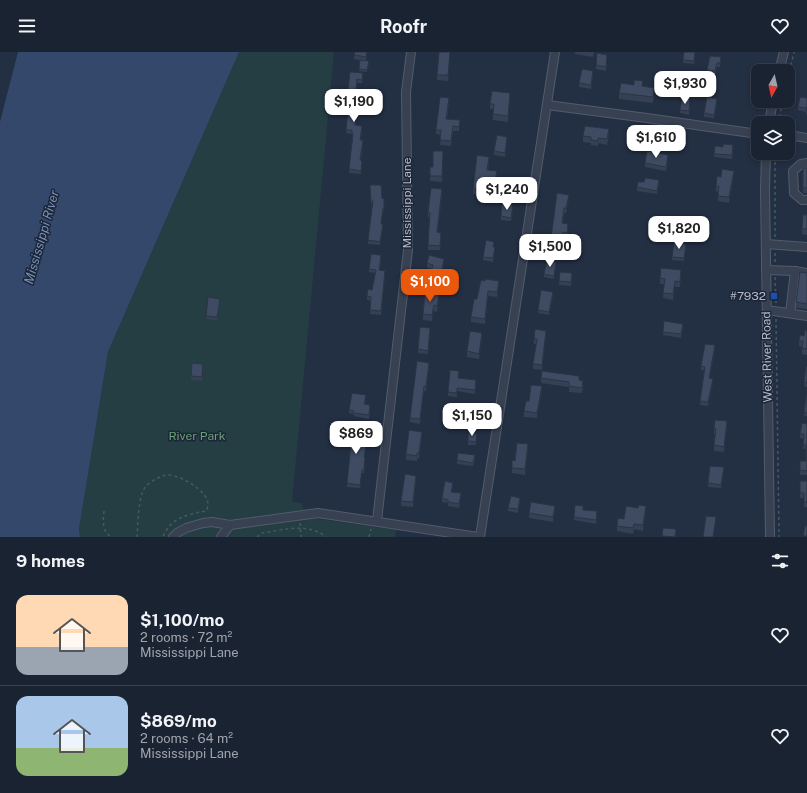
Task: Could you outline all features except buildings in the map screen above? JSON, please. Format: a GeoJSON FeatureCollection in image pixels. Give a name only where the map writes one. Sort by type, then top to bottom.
{"type":"FeatureCollection","features":[{"type":"Feature","properties":{"kind":"street","name":"Mississippi Lane"},"geometry":{"type":"LineString","coordinates":[[377,522],[408,250],[406,92],[411,52]]}},
{"type":"Feature","properties":{"kind":"street"},"geometry":{"type":"LineString","coordinates":[[173,537],[186,528],[203,523],[212,522],[230,525],[326,514],[479,537],[555,52]]}},
{"type":"Feature","properties":{"kind":"street"},"geometry":{"type":"LineString","coordinates":[[781,64],[784,52]]}},
{"type":"Feature","properties":{"kind":"street"},"geometry":{"type":"LineString","coordinates":[[547,106],[647,118],[751,133]]}},
{"type":"Feature","properties":{"kind":"street"},"geometry":{"type":"LineString","coordinates":[[795,136],[807,138]]}},
{"type":"Feature","properties":{"kind":"street","name":"West River Road"},"geometry":{"type":"LineString","coordinates":[[766,160],[770,537]]}},
{"type":"Feature","properties":{"kind":"street"},"geometry":{"type":"LineString","coordinates":[[804,164],[793,171],[794,193],[805,200]]}},
{"type":"Feature","properties":{"kind":"street"},"geometry":{"type":"LineString","coordinates":[[766,244],[807,247]]}},
{"type":"Feature","properties":{"kind":"street"},"geometry":{"type":"LineString","coordinates":[[766,270],[807,273]]}},
{"type":"Feature","properties":{"kind":"street"},"geometry":{"type":"LineString","coordinates":[[790,313],[795,271]]}},
{"type":"Feature","properties":{"kind":"street"},"geometry":{"type":"LineString","coordinates":[[767,310],[807,316]]}},
{"type":"Feature","properties":{"kind":"street"},"geometry":{"type":"LineString","coordinates":[[221,537],[230,525]]}},
{"type":"Feature","properties":{"kind":"path"},"geometry":{"type":"LineString","coordinates":[[791,64],[794,52]]}},
{"type":"Feature","properties":{"kind":"path"},"geometry":{"type":"LineString","coordinates":[[775,160],[779,537]]}},
{"type":"Feature","properties":{"kind":"path"},"geometry":{"type":"LineString","coordinates":[[137,537],[141,500],[145,487],[155,479],[165,476],[178,476],[185,479],[201,492],[207,499],[208,506],[206,511],[189,515],[173,522],[169,525],[163,537]]}},
{"type":"Feature","properties":{"kind":"path"},"geometry":{"type":"LineString","coordinates":[[104,511],[103,522],[105,530],[111,537]]}},
{"type":"Feature","properties":{"kind":"path"},"geometry":{"type":"LineString","coordinates":[[299,516],[301,537]]}},
{"type":"Feature","properties":{"kind":"path"},"geometry":{"type":"LineString","coordinates":[[257,537],[262,533],[300,528],[314,530],[326,537]]}},
{"type":"Feature","properties":{"kind":"green space","name":"River Park"},"geometry":{"type":"Polygon","coordinates":[[[239,52],[334,52],[292,502],[302,503],[305,517],[396,530],[395,537],[80,537],[79,529],[108,352],[239,52]]]}},
{"type":"Feature","properties":{"kind":"water","name":"Mississippi River"},"geometry":{"type":"Polygon","coordinates":[[[18,52],[239,52],[108,352],[79,529],[80,537],[0,537],[0,122],[18,52]]]}},
{"type":"Feature","properties":{"kind":"place","name":"#7932"},"geometry":{"type":"Point","coordinates":[774,296]}}]}
